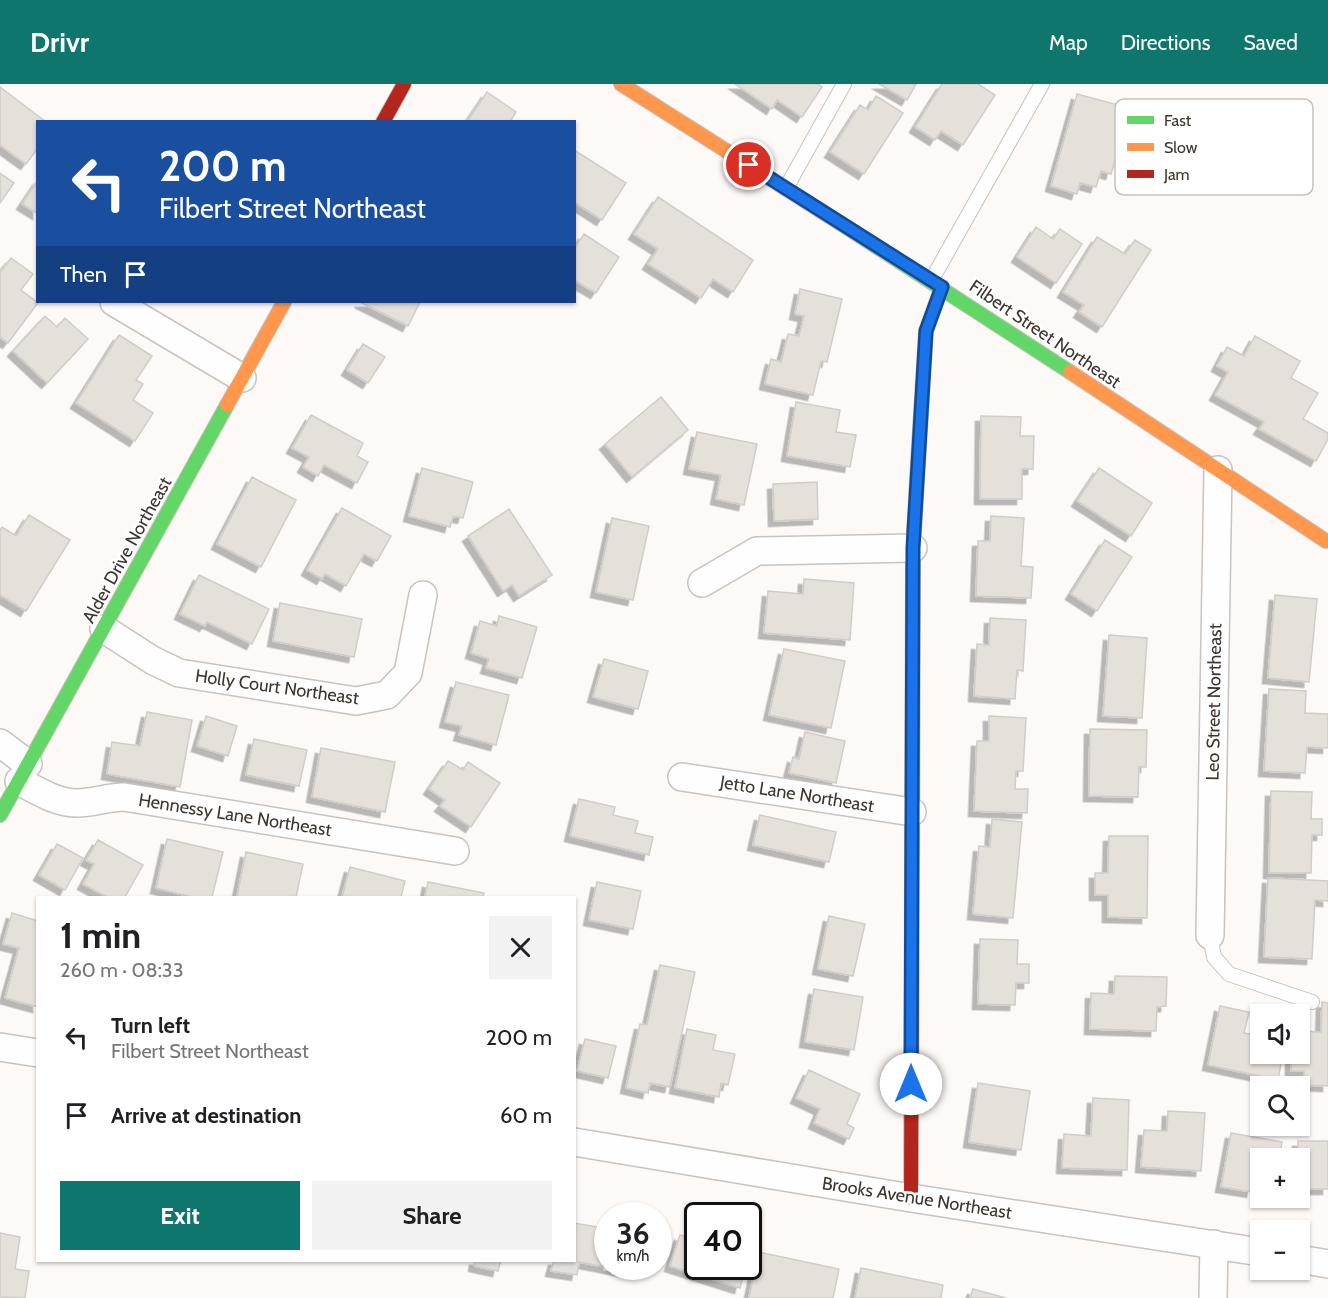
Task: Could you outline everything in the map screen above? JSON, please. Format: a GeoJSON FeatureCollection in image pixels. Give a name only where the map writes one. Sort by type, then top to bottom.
{"type":"FeatureCollection","features":[{"type":"Feature","properties":{"kind":"street"},"geometry":{"type":"LineString","coordinates":[[384,120],[404,84]]}},
{"type":"Feature","properties":{"kind":"street","name":"Filbert Street Northeast"},"geometry":{"type":"LineString","coordinates":[[621,84],[936,284],[1326,541]]}},
{"type":"Feature","properties":{"kind":"street"},"geometry":{"type":"LineString","coordinates":[[910,1198],[913,548],[926,331],[936,284]]}},
{"type":"Feature","properties":{"kind":"street"},"geometry":{"type":"LineString","coordinates":[[116,303],[242,378]]}},
{"type":"Feature","properties":{"kind":"street","name":"Alder Drive Northeast"},"geometry":{"type":"LineString","coordinates":[[0,815],[283,303]]}},
{"type":"Feature","properties":{"kind":"street","name":"Leo Street Northeast"},"geometry":{"type":"LineString","coordinates":[[1210,935],[1218,470]]}},
{"type":"Feature","properties":{"kind":"street"},"geometry":{"type":"LineString","coordinates":[[702,583],[757,552],[913,548]]}},
{"type":"Feature","properties":{"kind":"street","name":"Holly Court Northeast"},"geometry":{"type":"LineString","coordinates":[[104,629],[152,660],[179,673],[356,701],[387,695],[408,673],[423,595]]}},
{"type":"Feature","properties":{"kind":"street","name":"Hennessy Lane Northeast"},"geometry":{"type":"LineString","coordinates":[[0,743],[23,773],[45,795],[66,802],[124,797],[455,851]]}},
{"type":"Feature","properties":{"kind":"street","name":"Jetto Lane Northeast"},"geometry":{"type":"LineString","coordinates":[[682,777],[912,812]]}},
{"type":"Feature","properties":{"kind":"street"},"geometry":{"type":"LineString","coordinates":[[0,1047],[36,1053]]}},
{"type":"Feature","properties":{"kind":"street","name":"Brooks Avenue Northeast"},"geometry":{"type":"LineString","coordinates":[[576,1142],[910,1198],[1250,1250]]}},
{"type":"Feature","properties":{"kind":"street"},"geometry":{"type":"LineString","coordinates":[[1213,1298],[1214,1244]]}},
{"type":"Feature","properties":{"kind":"street"},"geometry":{"type":"LineString","coordinates":[[1310,1261],[1328,1264]]}},
{"type":"Feature","properties":{"kind":"lane"},"geometry":{"type":"LineString","coordinates":[[786,188],[844,84]]}},
{"type":"Feature","properties":{"kind":"lane"},"geometry":{"type":"LineString","coordinates":[[936,284],[1042,84]]}},
{"type":"Feature","properties":{"kind":"lane"},"geometry":{"type":"LineString","coordinates":[[1210,935],[1214,957],[1229,974],[1312,1002]]}},
{"type":"Feature","properties":{"kind":"building"},"geometry":{"type":"Polygon","coordinates":[[[735,84],[818,84],[822,87],[802,117],[777,100],[772,109],[735,84]]]}},
{"type":"Feature","properties":{"kind":"building"},"geometry":{"type":"Polygon","coordinates":[[[879,84],[916,84],[907,100],[879,84]]]}},
{"type":"Feature","properties":{"kind":"building"},"geometry":{"type":"Polygon","coordinates":[[[942,84],[978,84],[995,95],[963,145],[941,131],[935,140],[915,127],[942,84]]]}},
{"type":"Feature","properties":{"kind":"building"},"geometry":{"type":"Polygon","coordinates":[[[0,87],[43,120],[36,120],[36,151],[26,164],[0,145],[0,87]]]}},
{"type":"Feature","properties":{"kind":"building"},"geometry":{"type":"Polygon","coordinates":[[[487,92],[516,112],[511,120],[468,120],[487,92]]]}},
{"type":"Feature","properties":{"kind":"building"},"geometry":{"type":"Polygon","coordinates":[[[1077,94],[1115,104],[1115,161],[1111,174],[1101,171],[1096,187],[1080,183],[1077,194],[1051,186],[1077,94]]]}},
{"type":"Feature","properties":{"kind":"building"},"geometry":{"type":"Polygon","coordinates":[[[876,96],[903,113],[864,174],[830,152],[860,105],[868,110],[876,96]]]}},
{"type":"Feature","properties":{"kind":"building"},"geometry":{"type":"Polygon","coordinates":[[[576,151],[626,183],[602,220],[576,203],[576,151]]]}},
{"type":"Feature","properties":{"kind":"building"},"geometry":{"type":"Polygon","coordinates":[[[0,173],[14,183],[0,203],[0,173]]]}},
{"type":"Feature","properties":{"kind":"building"},"geometry":{"type":"Polygon","coordinates":[[[36,183],[36,213],[22,204],[36,183]]]}},
{"type":"Feature","properties":{"kind":"building"},"geometry":{"type":"Polygon","coordinates":[[[658,197],[753,260],[733,292],[713,279],[701,298],[648,264],[658,249],[634,234],[658,197]]]}},
{"type":"Feature","properties":{"kind":"building"},"geometry":{"type":"Polygon","coordinates":[[[1036,227],[1053,239],[1060,229],[1082,244],[1056,283],[1017,257],[1036,227]]]}},
{"type":"Feature","properties":{"kind":"building"},"geometry":{"type":"Polygon","coordinates":[[[584,234],[619,257],[596,293],[576,281],[576,246],[584,234]]]}},
{"type":"Feature","properties":{"kind":"building"},"geometry":{"type":"Polygon","coordinates":[[[1097,237],[1125,254],[1135,240],[1151,250],[1102,327],[1079,312],[1084,305],[1063,292],[1097,237]]]}},
{"type":"Feature","properties":{"kind":"building"},"geometry":{"type":"Polygon","coordinates":[[[11,258],[33,274],[21,290],[38,303],[8,343],[0,337],[0,272],[11,258]]]}},
{"type":"Feature","properties":{"kind":"building"},"geometry":{"type":"Polygon","coordinates":[[[800,289],[842,299],[827,362],[821,361],[813,395],[765,384],[771,359],[781,362],[788,334],[799,336],[804,316],[795,314],[800,289]]]}},
{"type":"Feature","properties":{"kind":"building"},"geometry":{"type":"Polygon","coordinates":[[[362,303],[420,303],[408,326],[362,303]]]}},
{"type":"Feature","properties":{"kind":"building"},"geometry":{"type":"Polygon","coordinates":[[[45,316],[57,327],[65,318],[88,339],[47,383],[13,351],[45,316]]]}},
{"type":"Feature","properties":{"kind":"building"},"geometry":{"type":"Polygon","coordinates":[[[119,335],[152,356],[136,380],[143,384],[133,400],[153,413],[135,441],[76,403],[119,335]]]}},
{"type":"Feature","properties":{"kind":"building"},"geometry":{"type":"Polygon","coordinates":[[[1255,336],[1300,361],[1291,378],[1318,393],[1303,419],[1328,433],[1328,439],[1316,461],[1259,429],[1264,422],[1215,395],[1228,372],[1217,366],[1227,347],[1244,356],[1255,336]]]}},
{"type":"Feature","properties":{"kind":"building"},"geometry":{"type":"Polygon","coordinates":[[[363,344],[385,357],[368,383],[347,370],[363,344]]]}},
{"type":"Feature","properties":{"kind":"building"},"geometry":{"type":"Polygon","coordinates":[[[661,397],[688,430],[632,477],[605,444],[661,397]]]}},
{"type":"Feature","properties":{"kind":"building"},"geometry":{"type":"Polygon","coordinates":[[[796,402],[840,410],[836,432],[856,435],[850,467],[787,456],[796,402]]]}},
{"type":"Feature","properties":{"kind":"building"},"geometry":{"type":"Polygon","coordinates":[[[311,415],[363,443],[357,456],[368,462],[357,483],[324,465],[318,476],[303,467],[309,457],[292,448],[311,415]]]}},
{"type":"Feature","properties":{"kind":"building"},"geometry":{"type":"Polygon","coordinates":[[[981,416],[1021,417],[1020,436],[1034,436],[1033,469],[1022,469],[1022,499],[980,499],[981,416]]]}},
{"type":"Feature","properties":{"kind":"building"},"geometry":{"type":"Polygon","coordinates":[[[697,432],[757,444],[744,505],[716,499],[721,475],[689,469],[697,432]]]}},
{"type":"Feature","properties":{"kind":"building"},"geometry":{"type":"Polygon","coordinates":[[[422,468],[473,482],[463,518],[453,516],[450,527],[409,516],[422,468]]]}},
{"type":"Feature","properties":{"kind":"building"},"geometry":{"type":"Polygon","coordinates":[[[1099,468],[1152,503],[1131,536],[1077,501],[1099,468]]]}},
{"type":"Feature","properties":{"kind":"building"},"geometry":{"type":"Polygon","coordinates":[[[252,477],[296,500],[261,567],[217,544],[252,477]]]}},
{"type":"Feature","properties":{"kind":"building"},"geometry":{"type":"Polygon","coordinates":[[[817,482],[818,519],[774,521],[773,484],[817,482]]]}},
{"type":"Feature","properties":{"kind":"building"},"geometry":{"type":"Polygon","coordinates":[[[342,508],[391,536],[377,561],[364,554],[346,586],[325,574],[322,579],[307,570],[342,508]]]}},
{"type":"Feature","properties":{"kind":"building"},"geometry":{"type":"Polygon","coordinates":[[[509,509],[552,575],[519,596],[512,585],[503,591],[468,536],[509,509]]]}},
{"type":"Feature","properties":{"kind":"building"},"geometry":{"type":"Polygon","coordinates":[[[29,515],[70,540],[26,611],[0,595],[0,530],[2,527],[16,536],[29,515]]]}},
{"type":"Feature","properties":{"kind":"building"},"geometry":{"type":"Polygon","coordinates":[[[991,516],[1024,518],[1021,566],[1033,567],[1031,598],[976,596],[978,541],[990,541],[991,516]]]}},
{"type":"Feature","properties":{"kind":"building"},"geometry":{"type":"Polygon","coordinates":[[[612,518],[649,526],[633,600],[596,592],[612,518]]]}},
{"type":"Feature","properties":{"kind":"building"},"geometry":{"type":"Polygon","coordinates":[[[1105,540],[1132,557],[1097,611],[1071,594],[1105,540]]]}},
{"type":"Feature","properties":{"kind":"building"},"geometry":{"type":"Polygon","coordinates":[[[199,575],[269,609],[252,644],[207,622],[205,626],[180,614],[199,575]]]}},
{"type":"Feature","properties":{"kind":"building"},"geometry":{"type":"Polygon","coordinates":[[[804,579],[854,583],[850,640],[764,633],[768,591],[803,594],[804,579]]]}},
{"type":"Feature","properties":{"kind":"building"},"geometry":{"type":"Polygon","coordinates":[[[1275,595],[1317,599],[1309,682],[1268,678],[1275,595]]]}},
{"type":"Feature","properties":{"kind":"building"},"geometry":{"type":"Polygon","coordinates":[[[280,603],[362,619],[354,657],[273,641],[280,603]]]}},
{"type":"Feature","properties":{"kind":"building"},"geometry":{"type":"Polygon","coordinates":[[[499,616],[537,627],[522,678],[486,668],[489,659],[471,653],[480,621],[497,626],[499,616]]]}},
{"type":"Feature","properties":{"kind":"building"},"geometry":{"type":"Polygon","coordinates":[[[990,618],[1026,620],[1023,671],[1017,670],[1015,699],[974,696],[977,644],[989,645],[990,618]]]}},
{"type":"Feature","properties":{"kind":"building"},"geometry":{"type":"Polygon","coordinates":[[[1109,635],[1147,638],[1142,718],[1103,716],[1109,635]]]}},
{"type":"Feature","properties":{"kind":"building"},"geometry":{"type":"Polygon","coordinates":[[[784,649],[845,661],[831,728],[769,715],[784,649]]]}},
{"type":"Feature","properties":{"kind":"building"},"geometry":{"type":"Polygon","coordinates":[[[604,659],[648,671],[638,709],[593,697],[604,659]]]}},
{"type":"Feature","properties":{"kind":"building"},"geometry":{"type":"Polygon","coordinates":[[[456,682],[509,695],[496,745],[459,735],[462,726],[445,722],[456,682]]]}},
{"type":"Feature","properties":{"kind":"building"},"geometry":{"type":"Polygon","coordinates":[[[1269,689],[1306,691],[1305,713],[1328,714],[1328,748],[1307,747],[1305,773],[1264,771],[1269,689]]]}},
{"type":"Feature","properties":{"kind":"building"},"geometry":{"type":"Polygon","coordinates":[[[147,712],[192,720],[180,787],[107,774],[112,742],[140,746],[147,712]]]}},
{"type":"Feature","properties":{"kind":"building"},"geometry":{"type":"Polygon","coordinates":[[[206,716],[237,726],[228,756],[197,746],[206,716]]]}},
{"type":"Feature","properties":{"kind":"building"},"geometry":{"type":"Polygon","coordinates":[[[989,716],[1026,718],[1023,771],[1016,771],[1015,789],[1028,789],[1027,813],[974,811],[977,741],[989,741],[989,716]]]}},
{"type":"Feature","properties":{"kind":"building"},"geometry":{"type":"Polygon","coordinates":[[[1090,729],[1147,730],[1146,767],[1139,767],[1138,797],[1089,796],[1090,729]]]}},
{"type":"Feature","properties":{"kind":"building"},"geometry":{"type":"Polygon","coordinates":[[[805,732],[845,741],[836,783],[789,773],[793,757],[799,759],[805,732]]]}},
{"type":"Feature","properties":{"kind":"building"},"geometry":{"type":"Polygon","coordinates":[[[254,739],[307,750],[299,786],[246,775],[254,739]]]}},
{"type":"Feature","properties":{"kind":"building"},"geometry":{"type":"Polygon","coordinates":[[[321,748],[395,762],[385,812],[312,797],[321,748]]]}},
{"type":"Feature","properties":{"kind":"building"},"geometry":{"type":"Polygon","coordinates":[[[448,761],[463,770],[468,762],[500,783],[471,827],[440,806],[445,800],[429,789],[448,761]]]}},
{"type":"Feature","properties":{"kind":"building"},"geometry":{"type":"Polygon","coordinates":[[[1271,791],[1312,792],[1311,819],[1322,819],[1322,835],[1312,835],[1311,873],[1269,873],[1271,791]]]}},
{"type":"Feature","properties":{"kind":"building"},"geometry":{"type":"Polygon","coordinates":[[[579,799],[615,807],[613,815],[638,821],[635,833],[653,837],[649,855],[570,836],[579,799]]]}},
{"type":"Feature","properties":{"kind":"building"},"geometry":{"type":"Polygon","coordinates":[[[760,815],[836,832],[829,862],[753,845],[760,815]]]}},
{"type":"Feature","properties":{"kind":"building"},"geometry":{"type":"Polygon","coordinates":[[[992,819],[1022,822],[1013,918],[973,914],[979,846],[990,847],[992,819]]]}},
{"type":"Feature","properties":{"kind":"building"},"geometry":{"type":"Polygon","coordinates":[[[1109,836],[1148,836],[1147,918],[1108,917],[1108,895],[1095,895],[1095,873],[1108,873],[1109,836]]]}},
{"type":"Feature","properties":{"kind":"building"},"geometry":{"type":"Polygon","coordinates":[[[167,839],[223,852],[212,896],[188,896],[156,888],[167,839]]]}},
{"type":"Feature","properties":{"kind":"building"},"geometry":{"type":"Polygon","coordinates":[[[98,840],[143,865],[126,896],[105,896],[83,884],[94,864],[86,860],[98,840]]]}},
{"type":"Feature","properties":{"kind":"building"},"geometry":{"type":"Polygon","coordinates":[[[57,844],[83,858],[65,890],[39,875],[57,844]]]}},
{"type":"Feature","properties":{"kind":"building"},"geometry":{"type":"Polygon","coordinates":[[[246,852],[303,864],[296,896],[237,896],[246,852]]]}},
{"type":"Feature","properties":{"kind":"building"},"geometry":{"type":"Polygon","coordinates":[[[350,867],[405,881],[401,896],[342,896],[350,867]]]}},
{"type":"Feature","properties":{"kind":"building"},"geometry":{"type":"Polygon","coordinates":[[[1268,878],[1328,881],[1328,901],[1315,900],[1312,959],[1264,957],[1268,878]]]}},
{"type":"Feature","properties":{"kind":"building"},"geometry":{"type":"Polygon","coordinates":[[[428,882],[484,893],[483,896],[425,896],[428,882]]]}},
{"type":"Feature","properties":{"kind":"building"},"geometry":{"type":"Polygon","coordinates":[[[597,882],[641,891],[633,929],[589,920],[597,882]]]}},
{"type":"Feature","properties":{"kind":"building"},"geometry":{"type":"Polygon","coordinates":[[[12,913],[36,920],[36,1006],[5,998],[19,948],[3,944],[12,913]]]}},
{"type":"Feature","properties":{"kind":"building"},"geometry":{"type":"Polygon","coordinates":[[[829,916],[865,924],[853,976],[818,969],[829,916]]]}},
{"type":"Feature","properties":{"kind":"building"},"geometry":{"type":"Polygon","coordinates":[[[980,939],[1018,940],[1017,964],[1029,964],[1029,983],[1016,983],[1015,1005],[978,1004],[980,939]]]}},
{"type":"Feature","properties":{"kind":"building"},"geometry":{"type":"Polygon","coordinates":[[[660,965],[695,972],[670,1087],[650,1083],[648,1093],[626,1088],[640,1024],[647,1025],[660,965]]]}},
{"type":"Feature","properties":{"kind":"building"},"geometry":{"type":"Polygon","coordinates":[[[1115,976],[1167,977],[1166,1006],[1157,1007],[1156,1031],[1090,1029],[1091,993],[1114,994],[1115,976]]]}},
{"type":"Feature","properties":{"kind":"building"},"geometry":{"type":"Polygon","coordinates":[[[814,989],[863,997],[854,1050],[805,1042],[814,989]]]}},
{"type":"Feature","properties":{"kind":"building"},"geometry":{"type":"Polygon","coordinates":[[[1322,1002],[1328,1003],[1328,1086],[1310,1085],[1310,1076],[1304,1076],[1304,1071],[1291,1071],[1291,1064],[1310,1064],[1310,1032],[1321,1032],[1322,1002]]]}},
{"type":"Feature","properties":{"kind":"building"},"geometry":{"type":"Polygon","coordinates":[[[1220,1006],[1249,1012],[1244,1033],[1250,1034],[1250,1064],[1281,1064],[1279,1076],[1259,1076],[1208,1065],[1220,1006]]]}},
{"type":"Feature","properties":{"kind":"building"},"geometry":{"type":"Polygon","coordinates":[[[687,1029],[716,1035],[713,1050],[735,1054],[728,1085],[721,1083],[719,1097],[675,1088],[687,1029]]]}},
{"type":"Feature","properties":{"kind":"building"},"geometry":{"type":"Polygon","coordinates":[[[585,1039],[616,1046],[608,1078],[577,1071],[585,1039]]]}},
{"type":"Feature","properties":{"kind":"building"},"geometry":{"type":"Polygon","coordinates":[[[809,1070],[860,1094],[847,1124],[854,1128],[849,1139],[814,1123],[820,1109],[796,1098],[809,1070]]]}},
{"type":"Feature","properties":{"kind":"building"},"geometry":{"type":"Polygon","coordinates":[[[978,1083],[1030,1091],[1021,1150],[969,1142],[978,1083]]]}},
{"type":"Feature","properties":{"kind":"building"},"geometry":{"type":"Polygon","coordinates":[[[1093,1098],[1129,1100],[1127,1170],[1062,1168],[1064,1134],[1091,1136],[1093,1098]]]}},
{"type":"Feature","properties":{"kind":"building"},"geometry":{"type":"Polygon","coordinates":[[[1168,1111],[1205,1113],[1201,1171],[1141,1167],[1144,1130],[1167,1131],[1168,1111]]]}},
{"type":"Feature","properties":{"kind":"building"},"geometry":{"type":"Polygon","coordinates":[[[1231,1133],[1282,1142],[1281,1148],[1250,1148],[1250,1192],[1221,1187],[1231,1133]]]}},
{"type":"Feature","properties":{"kind":"building"},"geometry":{"type":"Polygon","coordinates":[[[1298,1141],[1328,1141],[1328,1189],[1310,1189],[1310,1148],[1298,1148],[1298,1141]]]}},
{"type":"Feature","properties":{"kind":"building"},"geometry":{"type":"Polygon","coordinates":[[[576,1223],[594,1227],[594,1265],[579,1262],[577,1275],[551,1271],[553,1262],[576,1262],[576,1223]]]}},
{"type":"Feature","properties":{"kind":"building"},"geometry":{"type":"Polygon","coordinates":[[[0,1233],[20,1237],[15,1269],[29,1271],[25,1298],[0,1297],[0,1233]]]}},
{"type":"Feature","properties":{"kind":"building"},"geometry":{"type":"Polygon","coordinates":[[[680,1235],[684,1236],[684,1270],[672,1267],[680,1235]]]}},
{"type":"Feature","properties":{"kind":"building"},"geometry":{"type":"Polygon","coordinates":[[[762,1253],[839,1269],[833,1298],[749,1298],[753,1280],[762,1280],[762,1253]]]}},
{"type":"Feature","properties":{"kind":"building"},"geometry":{"type":"Polygon","coordinates":[[[475,1262],[500,1262],[498,1271],[474,1266],[475,1262]]]}},
{"type":"Feature","properties":{"kind":"building"},"geometry":{"type":"Polygon","coordinates":[[[861,1268],[943,1285],[941,1298],[855,1298],[861,1268]]]}},
{"type":"Feature","properties":{"kind":"building"},"geometry":{"type":"Polygon","coordinates":[[[715,1280],[742,1280],[740,1288],[715,1280]]]}},
{"type":"Feature","properties":{"kind":"building"},"geometry":{"type":"Polygon","coordinates":[[[973,1289],[1006,1298],[970,1298],[973,1289]]]}},
{"type":"Feature","properties":{"kind":"traffic: fast"},"geometry":{"type":"LineString","coordinates":[[840,223],[1070,372]]}},
{"type":"Feature","properties":{"kind":"traffic: fast"},"geometry":{"type":"LineString","coordinates":[[0,815],[227,405]]}},
{"type":"Feature","properties":{"kind":"traffic: slow"},"geometry":{"type":"LineString","coordinates":[[621,84],[840,223]]}},
{"type":"Feature","properties":{"kind":"traffic: slow"},"geometry":{"type":"LineString","coordinates":[[227,405],[283,303]]}},
{"type":"Feature","properties":{"kind":"traffic: slow"},"geometry":{"type":"LineString","coordinates":[[1070,372],[1326,541]]}},
{"type":"Feature","properties":{"kind":"traffic: slow"},"geometry":{"type":"LineString","coordinates":[[912,875],[913,548],[922,396]]}},
{"type":"Feature","properties":{"kind":"traffic: jam"},"geometry":{"type":"LineString","coordinates":[[384,120],[404,84]]}},
{"type":"Feature","properties":{"kind":"traffic: jam"},"geometry":{"type":"LineString","coordinates":[[922,396],[926,331],[942,287]]}},
{"type":"Feature","properties":{"kind":"traffic: jam"},"geometry":{"type":"LineString","coordinates":[[911,1198],[912,875]]}},
{"type":"Feature","properties":{"kind":"route"},"geometry":{"type":"LineString","coordinates":[[749,165],[942,287],[926,331],[913,548],[911,1084]]}}]}
